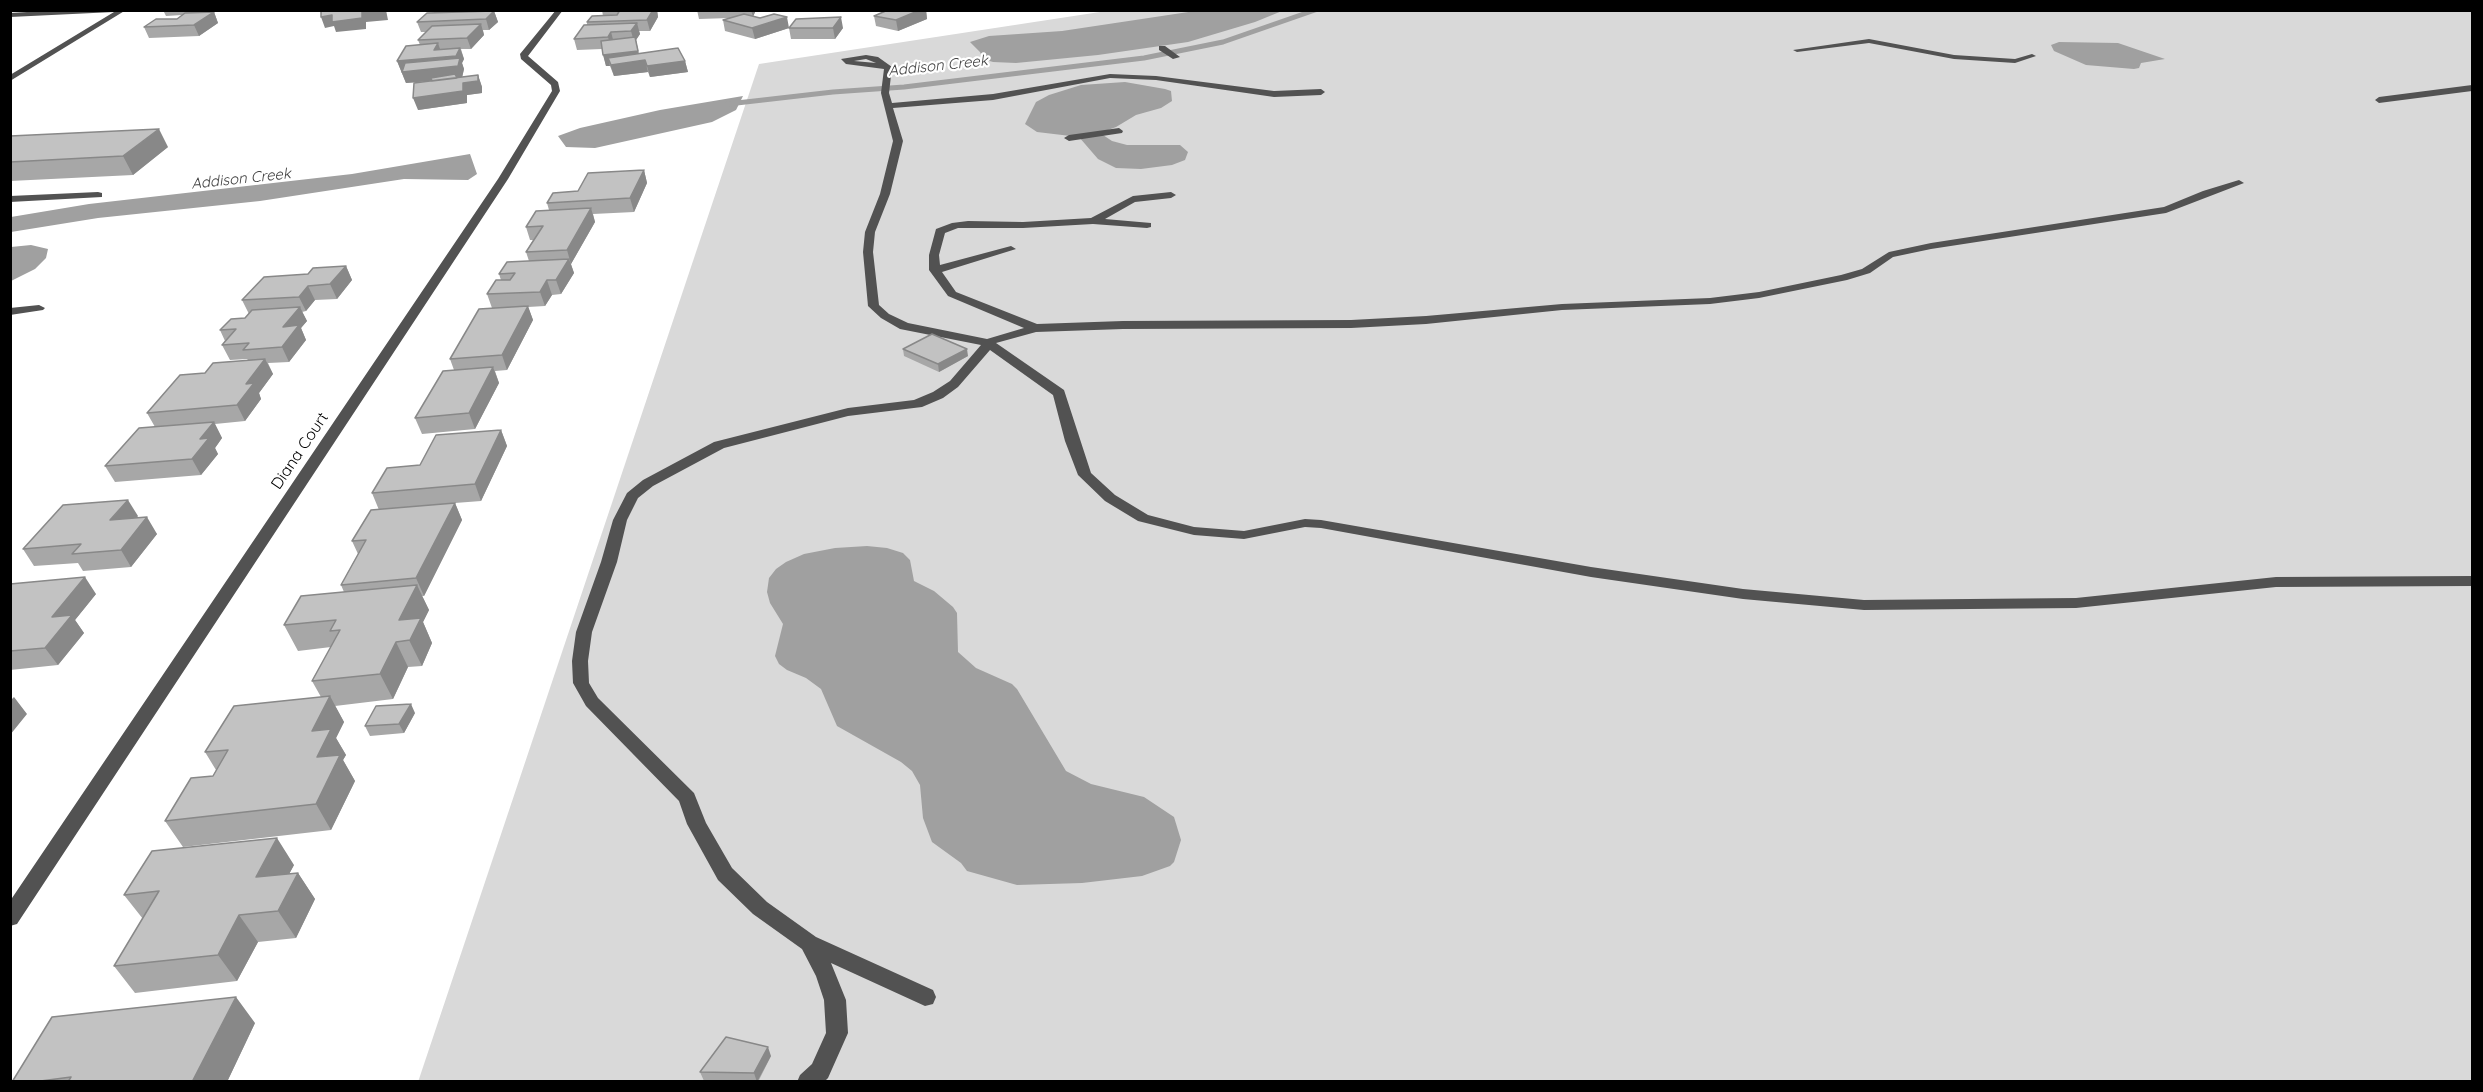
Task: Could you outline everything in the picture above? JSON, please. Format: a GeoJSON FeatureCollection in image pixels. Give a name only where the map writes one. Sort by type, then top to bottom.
{"type":"FeatureCollection","features":[{"type":"Feature","properties":{"kind":"street"},"geometry":{"type":"LineString","coordinates":[[10,15],[122,10]]}},
{"type":"Feature","properties":{"kind":"street"},"geometry":{"type":"LineString","coordinates":[[10,79],[122,10]]}},
{"type":"Feature","properties":{"kind":"street","name":"Diana Court"},"geometry":{"type":"LineString","coordinates":[[10,918],[17,899],[502,179],[556,91],[555,84],[524,57],[524,54],[560,10]]}},
{"type":"Feature","properties":{"kind":"street"},"geometry":{"type":"LineString","coordinates":[[822,10],[844,10]]}},
{"type":"Feature","properties":{"kind":"street"},"geometry":{"type":"LineString","coordinates":[[1797,50],[1869,41],[1954,57],[2015,61],[2032,56]]}},
{"type":"Feature","properties":{"kind":"street"},"geometry":{"type":"LineString","coordinates":[[1164,49],[1176,57]]}},
{"type":"Feature","properties":{"kind":"street"},"geometry":{"type":"LineString","coordinates":[[888,67],[885,88],[898,141],[895,158],[870,232],[868,252],[874,306],[885,316],[904,326],[989,343],[1059,393],[1072,441],[1085,475],[1110,498],[1143,518],[1194,531],[1244,535],[1305,523],[1321,524],[1603,574],[1743,594],[1863,605],[2076,603],[2276,582],[2472,581]]}},
{"type":"Feature","properties":{"kind":"street"},"geometry":{"type":"LineString","coordinates":[[890,106],[1007,95],[1110,76],[1156,78],[1274,94],[1321,92]]}},
{"type":"Feature","properties":{"kind":"street"},"geometry":{"type":"LineString","coordinates":[[2379,100],[2472,88]]}},
{"type":"Feature","properties":{"kind":"street"},"geometry":{"type":"LineString","coordinates":[[1069,138],[1119,131]]}},
{"type":"Feature","properties":{"kind":"street"},"geometry":{"type":"LineString","coordinates":[[925,997],[809,942],[760,908],[726,874],[697,824],[687,798],[592,702],[581,683],[580,661],[584,632],[609,562],[620,520],[632,496],[648,483],[719,445],[848,412],[917,404],[938,395],[954,384],[992,340],[1035,328],[1351,324],[1426,320],[1562,307],[1710,301],[1759,295],[1843,278],[1866,271],[1889,255],[1931,246],[2166,210],[2206,193],[2239,183]]}},
{"type":"Feature","properties":{"kind":"street"},"geometry":{"type":"LineString","coordinates":[[10,200],[98,195]]}},
{"type":"Feature","properties":{"kind":"street"},"geometry":{"type":"LineString","coordinates":[[1093,221],[1133,199],[1171,195]]}},
{"type":"Feature","properties":{"kind":"street"},"geometry":{"type":"LineString","coordinates":[[1035,328],[952,294],[935,270],[934,255],[940,231],[956,225],[1058,225],[1093,221],[1147,225]]}},
{"type":"Feature","properties":{"kind":"street"},"geometry":{"type":"LineString","coordinates":[[935,270],[1011,249]]}},
{"type":"Feature","properties":{"kind":"street"},"geometry":{"type":"LineString","coordinates":[[10,312],[39,308]]}},
{"type":"Feature","properties":{"kind":"street"},"geometry":{"type":"LineString","coordinates":[[808,1082],[820,1071],[837,1033],[835,1000],[826,974],[809,942]]}},
{"type":"Feature","properties":{"kind":"shaded area"},"geometry":{"type":"Polygon","coordinates":[[[1113,10],[2472,11],[2472,1081],[418,1082],[759,64],[1113,10]]]}},
{"type":"Feature","properties":{"kind":"shaded area"},"geometry":{"type":"Polygon","coordinates":[[[1195,11],[1282,11],[1255,22],[1188,42],[1098,55],[1016,63],[993,62],[983,59],[980,52],[970,42],[989,36],[1062,31],[1195,11]]]}},
{"type":"Feature","properties":{"kind":"shaded area"},"geometry":{"type":"Polygon","coordinates":[[[2059,42],[2118,43],[2165,59],[2141,63],[2139,68],[2134,69],[2086,65],[2054,51],[2051,45],[2059,42]]]}},
{"type":"Feature","properties":{"kind":"shaded area"},"geometry":{"type":"Polygon","coordinates":[[[1125,82],[1171,91],[1172,101],[1161,108],[1136,115],[1100,133],[1112,141],[1127,145],[1180,145],[1188,152],[1185,160],[1172,165],[1141,169],[1116,168],[1098,159],[1079,137],[1037,132],[1025,124],[1036,102],[1049,95],[1081,85],[1125,82]]]}},
{"type":"Feature","properties":{"kind":"shaded area"},"geometry":{"type":"Polygon","coordinates":[[[743,96],[736,110],[712,122],[595,148],[566,147],[558,136],[580,128],[660,110],[743,96]]]}},
{"type":"Feature","properties":{"kind":"shaded area"},"geometry":{"type":"Polygon","coordinates":[[[470,154],[477,174],[468,180],[404,179],[260,201],[98,218],[11,232],[11,217],[89,204],[352,174],[470,154]]]}},
{"type":"Feature","properties":{"kind":"shaded area"},"geometry":{"type":"Polygon","coordinates":[[[31,245],[48,249],[46,258],[35,269],[11,281],[11,247],[31,245]]]}},
{"type":"Feature","properties":{"kind":"shaded area"},"geometry":{"type":"Polygon","coordinates":[[[867,546],[887,548],[903,553],[910,560],[914,581],[934,591],[953,607],[957,613],[958,652],[976,668],[1012,684],[1017,689],[1066,771],[1091,784],[1144,797],[1174,817],[1181,840],[1174,862],[1170,866],[1142,876],[1082,883],[1017,885],[967,871],[961,863],[932,842],[923,818],[920,785],[912,771],[901,762],[837,726],[821,689],[806,678],[787,670],[779,664],[775,656],[783,624],[770,603],[767,592],[769,578],[776,569],[804,554],[835,548],[867,546]]]}},
{"type":"Feature","properties":{"kind":"building"},"geometry":{"type":"Polygon","coordinates":[[[372,10],[362,12],[362,18],[332,22],[332,15],[321,17],[321,11],[372,10]]]}},
{"type":"Feature","properties":{"kind":"building"},"geometry":{"type":"Polygon","coordinates":[[[620,10],[653,10],[647,20],[587,22],[592,16],[617,15],[620,10]]]}},
{"type":"Feature","properties":{"kind":"building"},"geometry":{"type":"Polygon","coordinates":[[[888,10],[920,10],[896,20],[874,16],[888,10]]]}},
{"type":"Feature","properties":{"kind":"building"},"geometry":{"type":"Polygon","coordinates":[[[494,11],[486,19],[417,22],[427,13],[494,11]]]}},
{"type":"Feature","properties":{"kind":"building"},"geometry":{"type":"Polygon","coordinates":[[[214,12],[194,25],[144,27],[156,19],[177,19],[185,13],[214,12]]]}},
{"type":"Feature","properties":{"kind":"building"},"geometry":{"type":"Polygon","coordinates":[[[744,14],[760,18],[774,14],[787,17],[752,28],[723,20],[744,14]]]}},
{"type":"Feature","properties":{"kind":"building"},"geometry":{"type":"Polygon","coordinates":[[[841,17],[833,28],[789,28],[796,19],[841,17]]]}},
{"type":"Feature","properties":{"kind":"building"},"geometry":{"type":"Polygon","coordinates":[[[637,23],[631,31],[611,32],[608,37],[574,39],[584,25],[637,23]]]}},
{"type":"Feature","properties":{"kind":"building"},"geometry":{"type":"Polygon","coordinates":[[[481,24],[467,38],[418,40],[432,26],[481,24]]]}},
{"type":"Feature","properties":{"kind":"building"},"geometry":{"type":"Polygon","coordinates":[[[635,37],[638,51],[603,55],[601,41],[635,37]]]}},
{"type":"Feature","properties":{"kind":"building"},"geometry":{"type":"Polygon","coordinates":[[[438,43],[434,50],[460,48],[456,56],[397,61],[406,46],[438,43]]]}},
{"type":"Feature","properties":{"kind":"building"},"geometry":{"type":"Polygon","coordinates":[[[678,48],[685,61],[647,66],[645,60],[611,65],[608,58],[678,48]]]}},
{"type":"Feature","properties":{"kind":"building"},"geometry":{"type":"Polygon","coordinates":[[[460,58],[458,66],[402,72],[405,63],[460,58]]]}},
{"type":"Feature","properties":{"kind":"building"},"geometry":{"type":"Polygon","coordinates":[[[455,74],[457,78],[432,81],[431,78],[455,74]]]}},
{"type":"Feature","properties":{"kind":"building"},"geometry":{"type":"Polygon","coordinates":[[[478,75],[478,81],[463,83],[463,91],[413,98],[414,83],[478,75]]]}},
{"type":"Feature","properties":{"kind":"building"},"geometry":{"type":"Polygon","coordinates":[[[159,129],[123,156],[10,162],[10,136],[159,129]]]}},
{"type":"Feature","properties":{"kind":"building"},"geometry":{"type":"Polygon","coordinates":[[[644,170],[630,198],[547,203],[553,193],[578,191],[588,173],[644,170]]]}},
{"type":"Feature","properties":{"kind":"building"},"geometry":{"type":"Polygon","coordinates":[[[591,208],[567,250],[526,252],[543,226],[526,227],[536,211],[591,208]]]}},
{"type":"Feature","properties":{"kind":"building"},"geometry":{"type":"Polygon","coordinates":[[[569,259],[556,280],[547,280],[540,292],[487,294],[496,280],[510,280],[515,273],[499,274],[507,262],[569,259]]]}},
{"type":"Feature","properties":{"kind":"building"},"geometry":{"type":"Polygon","coordinates":[[[346,266],[330,284],[308,286],[299,297],[242,300],[264,277],[308,274],[313,268],[346,266]]]}},
{"type":"Feature","properties":{"kind":"building"},"geometry":{"type":"Polygon","coordinates":[[[528,306],[502,355],[450,359],[479,309],[528,306]]]}},
{"type":"Feature","properties":{"kind":"building"},"geometry":{"type":"Polygon","coordinates":[[[300,307],[283,327],[299,325],[282,347],[243,350],[249,343],[222,345],[236,329],[220,330],[231,319],[245,318],[252,310],[300,307]]]}},
{"type":"Feature","properties":{"kind":"building"},"geometry":{"type":"Polygon","coordinates":[[[932,334],[967,349],[938,364],[903,349],[932,334]]]}},
{"type":"Feature","properties":{"kind":"building"},"geometry":{"type":"Polygon","coordinates":[[[265,359],[246,384],[254,383],[237,405],[147,413],[180,375],[205,373],[213,363],[265,359]]]}},
{"type":"Feature","properties":{"kind":"building"},"geometry":{"type":"Polygon","coordinates":[[[493,367],[469,413],[415,418],[443,371],[493,367]]]}},
{"type":"Feature","properties":{"kind":"building"},"geometry":{"type":"Polygon","coordinates":[[[214,422],[200,439],[209,438],[192,459],[105,466],[139,428],[214,422]]]}},
{"type":"Feature","properties":{"kind":"building"},"geometry":{"type":"Polygon","coordinates":[[[501,430],[475,484],[372,493],[387,468],[420,465],[436,435],[501,430]]]}},
{"type":"Feature","properties":{"kind":"building"},"geometry":{"type":"Polygon","coordinates":[[[128,500],[110,520],[147,517],[121,550],[72,554],[81,544],[23,549],[63,505],[128,500]]]}},
{"type":"Feature","properties":{"kind":"building"},"geometry":{"type":"Polygon","coordinates":[[[455,503],[416,578],[341,585],[366,540],[352,541],[371,510],[455,503]]]}},
{"type":"Feature","properties":{"kind":"building"},"geometry":{"type":"Polygon","coordinates":[[[85,577],[52,617],[72,615],[45,648],[10,651],[10,584],[85,577]]]}},
{"type":"Feature","properties":{"kind":"building"},"geometry":{"type":"Polygon","coordinates":[[[417,585],[399,620],[421,618],[410,640],[396,642],[380,674],[312,681],[340,630],[330,631],[336,620],[284,625],[301,596],[417,585]]]}},
{"type":"Feature","properties":{"kind":"building"},"geometry":{"type":"Polygon","coordinates":[[[330,696],[312,731],[331,729],[317,757],[340,755],[316,804],[165,821],[191,778],[213,776],[228,750],[205,752],[234,706],[330,696]]]}},
{"type":"Feature","properties":{"kind":"building"},"geometry":{"type":"Polygon","coordinates":[[[411,704],[399,724],[365,726],[376,706],[411,704]]]}},
{"type":"Feature","properties":{"kind":"building"},"geometry":{"type":"Polygon","coordinates":[[[277,838],[256,877],[298,873],[278,911],[239,915],[218,955],[114,966],[159,891],[124,895],[152,851],[277,838]]]}},
{"type":"Feature","properties":{"kind":"building"},"geometry":{"type":"Polygon","coordinates":[[[236,997],[192,1082],[68,1082],[71,1077],[12,1082],[52,1017],[236,997]]]}},
{"type":"Feature","properties":{"kind":"building"},"geometry":{"type":"Polygon","coordinates":[[[726,1037],[768,1047],[754,1073],[700,1072],[726,1037]]]}},
{"type":"Feature","properties":{"kind":"waterway","name":"Addison Creek"},"geometry":{"type":"LineString","coordinates":[[728,104],[833,92],[904,87],[1144,58],[1223,42],[1315,10]]}}]}
